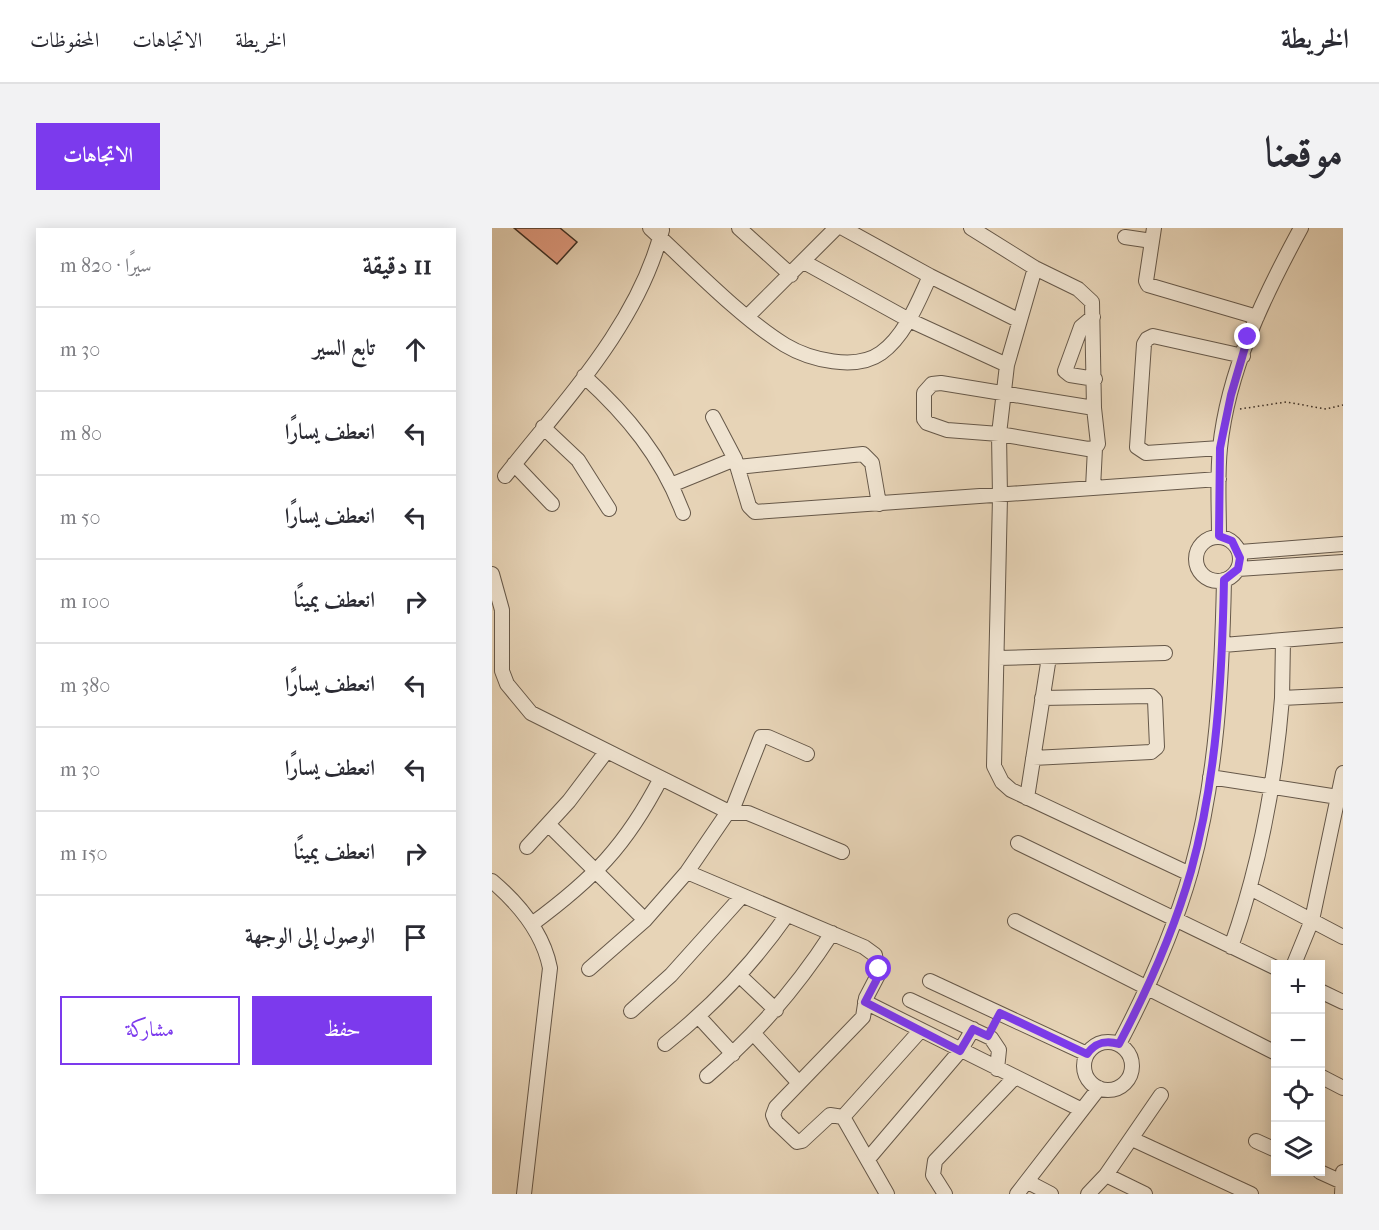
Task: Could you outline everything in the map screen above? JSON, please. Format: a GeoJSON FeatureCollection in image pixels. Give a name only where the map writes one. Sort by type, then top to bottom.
{"type":"FeatureCollection","features":[{"type":"Feature","properties":{"kind":"street"},"geometry":{"type":"LineString","coordinates":[[748,316],[836,228]]}},
{"type":"Feature","properties":{"kind":"street"},"geometry":{"type":"LineString","coordinates":[[843,228],[930,276],[1018,320]]}},
{"type":"Feature","properties":{"kind":"street"},"geometry":{"type":"LineString","coordinates":[[971,228],[1035,268],[1087,295],[1092,302],[1094,408],[1099,433],[1098,444],[1095,448],[1093,488]]}},
{"type":"Feature","properties":{"kind":"street"},"geometry":{"type":"LineString","coordinates":[[1219,536],[1220,448],[1227,410],[1257,317],[1277,272],[1301,228]]}},
{"type":"Feature","properties":{"kind":"street"},"geometry":{"type":"LineString","coordinates":[[505,476],[610,340],[633,302],[657,231],[748,316],[785,345],[806,356],[856,363],[883,352],[909,320],[930,276]]}},
{"type":"Feature","properties":{"kind":"street"},"geometry":{"type":"LineString","coordinates":[[748,231],[791,274]]}},
{"type":"Feature","properties":{"kind":"street"},"geometry":{"type":"LineString","coordinates":[[1125,237],[1153,235],[1146,279],[1148,285],[1257,317]]}},
{"type":"Feature","properties":{"kind":"street"},"geometry":{"type":"LineString","coordinates":[[804,262],[909,320],[1007,365]]}},
{"type":"Feature","properties":{"kind":"street"},"geometry":{"type":"LineString","coordinates":[[1035,268],[1018,320],[1007,365],[999,434],[1000,496],[996,594],[998,658],[994,766],[1006,786],[1027,798],[1190,874]]}},
{"type":"Feature","properties":{"kind":"street"},"geometry":{"type":"LineString","coordinates":[[1093,317],[1081,327],[1065,371],[1070,375],[1095,379]]}},
{"type":"Feature","properties":{"kind":"street"},"geometry":{"type":"LineString","coordinates":[[1220,448],[1146,453],[1137,447],[1144,344],[1153,336],[1243,356]]}},
{"type":"Feature","properties":{"kind":"street"},"geometry":{"type":"LineString","coordinates":[[584,376],[635,427],[671,484],[683,513]]}},
{"type":"Feature","properties":{"kind":"street"},"geometry":{"type":"LineString","coordinates":[[1094,408],[941,383],[932,384],[924,393],[924,419],[931,426],[1095,448]]}},
{"type":"Feature","properties":{"kind":"street"},"geometry":{"type":"LineString","coordinates":[[713,417],[736,463],[748,506],[755,512],[1219,479]]}},
{"type":"Feature","properties":{"kind":"street"},"geometry":{"type":"LineString","coordinates":[[543,427],[578,460],[609,509]]}},
{"type":"Feature","properties":{"kind":"street"},"geometry":{"type":"LineString","coordinates":[[671,484],[736,463],[862,454],[872,463],[879,504]]}},
{"type":"Feature","properties":{"kind":"street"},"geometry":{"type":"LineString","coordinates":[[514,464],[552,504]]}},
{"type":"Feature","properties":{"kind":"street"},"geometry":{"type":"LineString","coordinates":[[1238,569],[1240,552],[1232,541],[1219,536],[1204,540],[1196,553],[1196,561],[1202,575],[1216,581],[1224,580],[1238,569],[1343,562]]}},
{"type":"Feature","properties":{"kind":"street"},"geometry":{"type":"LineString","coordinates":[[1240,552],[1343,544]]}},
{"type":"Feature","properties":{"kind":"street"},"geometry":{"type":"LineString","coordinates":[[492,574],[502,610],[500,660],[507,684],[531,713],[729,812],[748,813],[842,852]]}},
{"type":"Feature","properties":{"kind":"street"},"geometry":{"type":"LineString","coordinates":[[1119,1044],[1148,988],[1190,874],[1210,777],[1222,645],[1224,580]]}},
{"type":"Feature","properties":{"kind":"street"},"geometry":{"type":"LineString","coordinates":[[1222,645],[1343,636]]}},
{"type":"Feature","properties":{"kind":"street"},"geometry":{"type":"LineString","coordinates":[[1231,947],[1252,889],[1272,786],[1282,698],[1283,640]]}},
{"type":"Feature","properties":{"kind":"street"},"geometry":{"type":"LineString","coordinates":[[998,658],[1165,653]]}},
{"type":"Feature","properties":{"kind":"street"},"geometry":{"type":"LineString","coordinates":[[1027,798],[1048,657]]}},
{"type":"Feature","properties":{"kind":"street"},"geometry":{"type":"LineString","coordinates":[[1282,698],[1343,695]]}},
{"type":"Feature","properties":{"kind":"street"},"geometry":{"type":"LineString","coordinates":[[1033,758],[1151,752],[1157,747],[1155,700],[1151,696],[1042,698]]}},
{"type":"Feature","properties":{"kind":"street"},"geometry":{"type":"LineString","coordinates":[[589,969],[645,920],[687,872],[729,812],[761,737],[768,737],[807,754]]}},
{"type":"Feature","properties":{"kind":"street"},"geometry":{"type":"LineString","coordinates":[[527,847],[549,825],[606,752]]}},
{"type":"Feature","properties":{"kind":"street"},"geometry":{"type":"LineString","coordinates":[[1296,960],[1312,920],[1343,772]]}},
{"type":"Feature","properties":{"kind":"street"},"geometry":{"type":"LineString","coordinates":[[1210,777],[1338,797]]}},
{"type":"Feature","properties":{"kind":"street"},"geometry":{"type":"LineString","coordinates":[[532,924],[597,872],[622,844],[644,812],[661,778]]}},
{"type":"Feature","properties":{"kind":"street"},"geometry":{"type":"LineString","coordinates":[[549,825],[645,920]]}},
{"type":"Feature","properties":{"kind":"street"},"geometry":{"type":"LineString","coordinates":[[1018,843],[1271,966]]}},
{"type":"Feature","properties":{"kind":"street"},"geometry":{"type":"LineString","coordinates":[[687,872],[870,950],[878,962],[878,975],[865,1002],[864,1013],[860,1020],[773,1112],[774,1120],[792,1140],[802,1141],[831,1115],[843,1116]]}},
{"type":"Feature","properties":{"kind":"street"},"geometry":{"type":"LineString","coordinates":[[492,881],[532,924],[545,947],[551,978],[524,1194]]}},
{"type":"Feature","properties":{"kind":"street"},"geometry":{"type":"LineString","coordinates":[[1252,889],[1343,937]]}},
{"type":"Feature","properties":{"kind":"street"},"geometry":{"type":"LineString","coordinates":[[631,1011],[679,968],[742,896]]}},
{"type":"Feature","properties":{"kind":"street"},"geometry":{"type":"LineString","coordinates":[[665,1044],[699,1017],[740,976],[786,915]]}},
{"type":"Feature","properties":{"kind":"street"},"geometry":{"type":"LineString","coordinates":[[1015,921],[1271,1051]]}},
{"type":"Feature","properties":{"kind":"street"},"geometry":{"type":"LineString","coordinates":[[708,1076],[754,1035],[776,1010],[806,973],[832,933]]}},
{"type":"Feature","properties":{"kind":"street"},"geometry":{"type":"LineString","coordinates":[[740,976],[776,1010]]}},
{"type":"Feature","properties":{"kind":"street"},"geometry":{"type":"LineString","coordinates":[[929,1009],[936,984],[1087,1054]]}},
{"type":"Feature","properties":{"kind":"street"},"geometry":{"type":"LineString","coordinates":[[1325,993],[1343,1002]]}},
{"type":"Feature","properties":{"kind":"street"},"geometry":{"type":"LineString","coordinates":[[910,1000],[995,1041],[999,1050],[997,1069]]}},
{"type":"Feature","properties":{"kind":"street"},"geometry":{"type":"LineString","coordinates":[[865,1002],[1082,1110]]}},
{"type":"Feature","properties":{"kind":"street"},"geometry":{"type":"LineString","coordinates":[[988,1036],[1000,1013]]}},
{"type":"Feature","properties":{"kind":"street"},"geometry":{"type":"LineString","coordinates":[[699,1017],[733,1054]]}},
{"type":"Feature","properties":{"kind":"street"},"geometry":{"type":"LineString","coordinates":[[868,1159],[960,1051],[973,1029]]}},
{"type":"Feature","properties":{"kind":"street"},"geometry":{"type":"LineString","coordinates":[[843,1116],[920,1030]]}},
{"type":"Feature","properties":{"kind":"street"},"geometry":{"type":"LineString","coordinates":[[754,1035],[799,1083]]}},
{"type":"Feature","properties":{"kind":"street"},"geometry":{"type":"LineString","coordinates":[[1104,1042],[1119,1044],[1130,1055],[1132,1063],[1128,1079],[1115,1089],[1099,1088],[1092,1083],[1084,1070],[1087,1054],[1091,1048],[1104,1042]]}},
{"type":"Feature","properties":{"kind":"street"},"geometry":{"type":"LineString","coordinates":[[945,1194],[933,1175],[935,1161],[1015,1077]]}},
{"type":"Feature","properties":{"kind":"street"},"geometry":{"type":"LineString","coordinates":[[1325,1079],[1343,1088]]}},
{"type":"Feature","properties":{"kind":"street"},"geometry":{"type":"LineString","coordinates":[[1017,1194],[1099,1088]]}},
{"type":"Feature","properties":{"kind":"street"},"geometry":{"type":"LineString","coordinates":[[1088,1194],[1106,1175],[1161,1095]]}},
{"type":"Feature","properties":{"kind":"street"},"geometry":{"type":"LineString","coordinates":[[843,1116],[887,1194]]}},
{"type":"Feature","properties":{"kind":"street"},"geometry":{"type":"LineString","coordinates":[[1132,1138],[1251,1194]]}},
{"type":"Feature","properties":{"kind":"street"},"geometry":{"type":"LineString","coordinates":[[1256,1141],[1271,1148]]}},
{"type":"Feature","properties":{"kind":"street"},"geometry":{"type":"LineString","coordinates":[[1325,1174],[1342,1183]]}},
{"type":"Feature","properties":{"kind":"street"},"geometry":{"type":"LineString","coordinates":[[1106,1175],[1145,1194]]}},
{"type":"Feature","properties":{"kind":"street"},"geometry":{"type":"LineString","coordinates":[[1028,1182],[1051,1194]]}},
{"type":"Feature","properties":{"kind":"path"},"geometry":{"type":"LineString","coordinates":[[1227,410],[1286,402],[1326,409],[1343,405]]}},
{"type":"Feature","properties":{"kind":"building"},"geometry":{"type":"Polygon","coordinates":[[[514,228],[560,228],[577,242],[557,264],[514,228]]]}},
{"type":"Feature","properties":{"kind":"route"},"geometry":{"type":"LineString","coordinates":[[879,969],[876,981],[865,1002],[960,1051],[973,1029],[988,1036],[1000,1013],[1087,1054],[1097,1044],[1104,1042],[1119,1044],[1148,988],[1190,874],[1198,843],[1210,777],[1218,709],[1222,662],[1224,580],[1234,574],[1240,564],[1240,552],[1236,546],[1226,537],[1219,536],[1220,448],[1227,410],[1248,337]]}}]}
